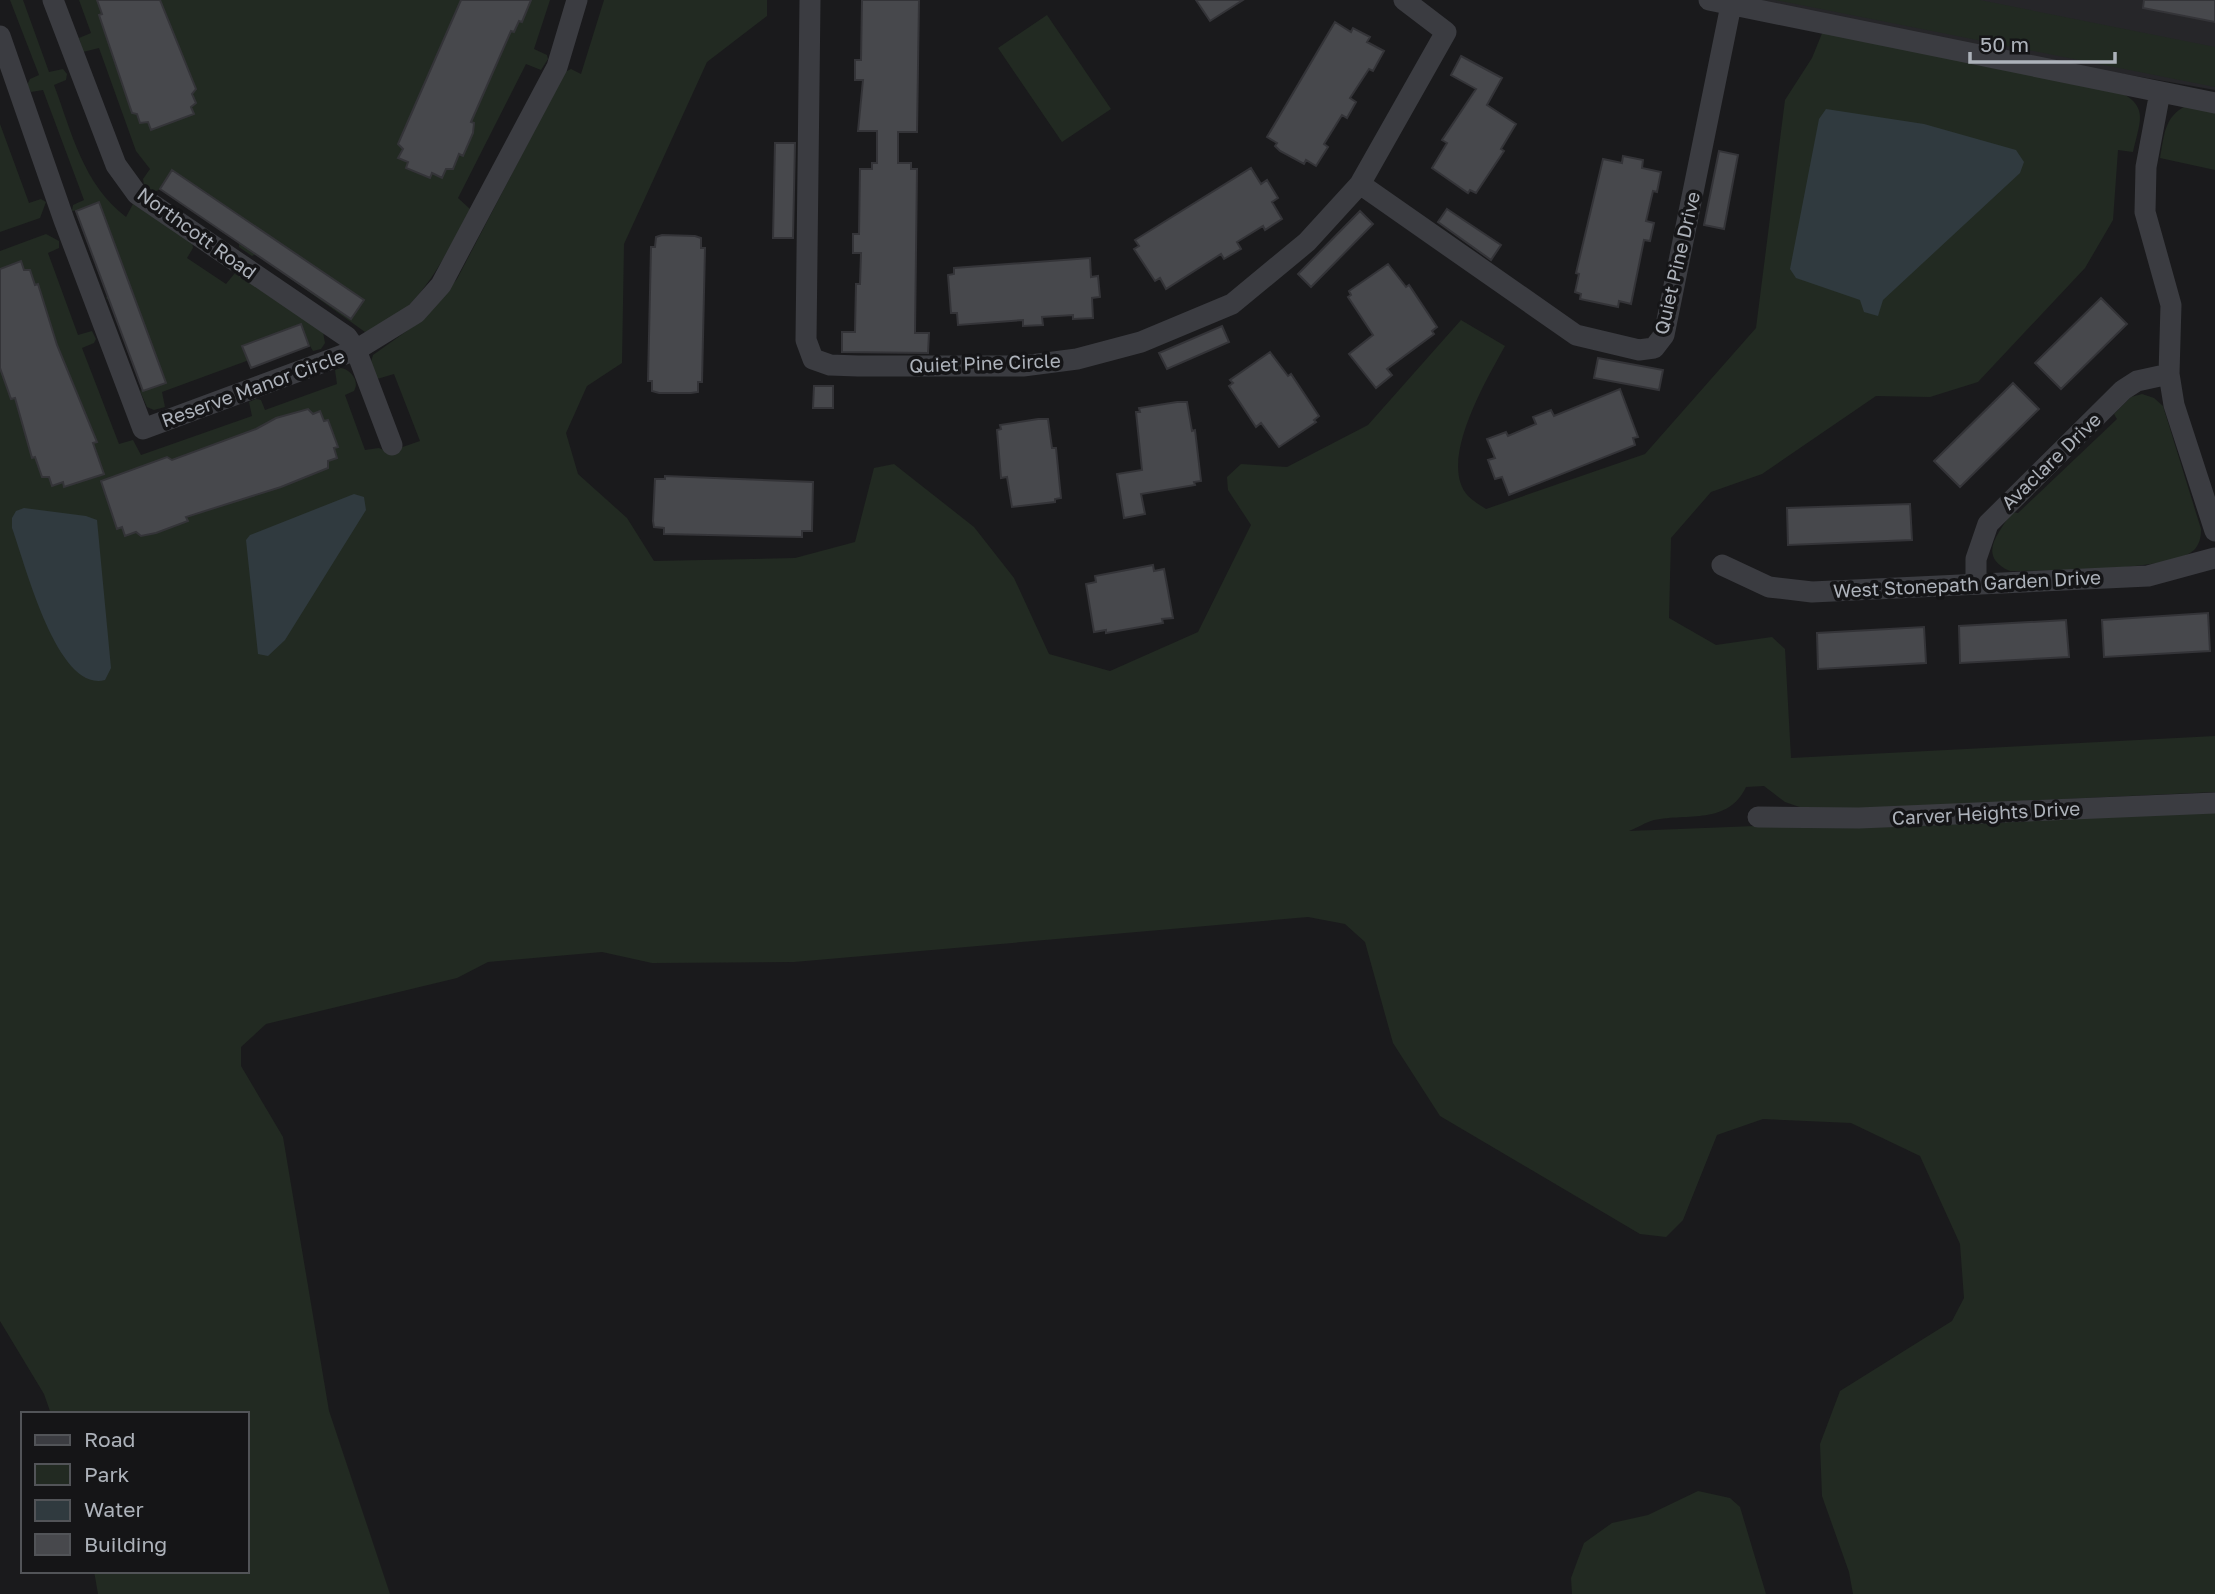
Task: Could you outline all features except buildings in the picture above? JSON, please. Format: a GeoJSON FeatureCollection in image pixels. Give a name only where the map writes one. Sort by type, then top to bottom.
{"type":"FeatureCollection","features":[{"type":"Feature","properties":{"kind":"street","name":"Northcott Road"},"geometry":{"type":"LineString","coordinates":[[53,0],[116,165],[137,194],[343,334],[356,350]]}},
{"type":"Feature","properties":{"kind":"street","name":"Reserve Manor Circle"},"geometry":{"type":"LineString","coordinates":[[0,36],[64,219],[143,429],[356,350],[416,313],[441,285],[557,67],[577,0]]}},
{"type":"Feature","properties":{"kind":"street","name":"Quiet Pine Circle"},"geometry":{"type":"LineString","coordinates":[[810,0],[806,340],[813,359],[830,365],[1023,366],[1077,359],[1140,342],[1232,304],[1307,242],[1360,184],[1446,32],[1404,0]]}},
{"type":"Feature","properties":{"kind":"street"},"geometry":{"type":"LineString","coordinates":[[1709,0],[2215,103]]}},
{"type":"Feature","properties":{"kind":"street","name":"Quiet Pine Drive"},"geometry":{"type":"LineString","coordinates":[[1360,184],[1576,335],[1639,350],[1654,348],[1664,335],[1731,5]]}},
{"type":"Feature","properties":{"kind":"street"},"geometry":{"type":"LineString","coordinates":[[2160,92],[2144,190],[2149,233],[2171,305],[2169,374],[2174,405],[2215,531]]}},
{"type":"Feature","properties":{"kind":"street"},"geometry":{"type":"LineString","coordinates":[[356,350],[391,445]]}},
{"type":"Feature","properties":{"kind":"street","name":"Avaclare Drive"},"geometry":{"type":"LineString","coordinates":[[1976,582],[1976,559],[1981,540],[1998,513],[2123,390],[2137,382],[2169,374]]}},
{"type":"Feature","properties":{"kind":"street","name":"West Stonepath Garden Drive"},"geometry":{"type":"LineString","coordinates":[[1722,565],[1769,587],[1812,592],[1976,582],[2148,576],[2215,558]]}},
{"type":"Feature","properties":{"kind":"street","name":"Carver Heights Drive"},"geometry":{"type":"LineString","coordinates":[[1758,817],[1859,818],[2215,803]]}},
{"type":"Feature","properties":{"kind":"shaded area"},"geometry":{"type":"Polygon","coordinates":[[[1714,0],[2215,0],[2215,90],[1731,5],[1714,0]]]}},
{"type":"Feature","properties":{"kind":"green space"},"geometry":{"type":"Polygon","coordinates":[[[10,0],[23,0],[49,72],[63,69],[67,74],[66,80],[54,85],[81,157],[111,204],[126,217],[133,204],[192,242],[193,248],[187,258],[226,284],[235,273],[323,332],[325,343],[321,349],[313,351],[306,339],[162,392],[165,407],[154,410],[147,407],[112,303],[106,298],[108,295],[79,210],[72,211],[73,205],[84,200],[43,90],[31,92],[27,85],[30,79],[39,75],[10,0]]]}},
{"type":"Feature","properties":{"kind":"green space"},"geometry":{"type":"Polygon","coordinates":[[[79,0],[550,0],[534,49],[547,55],[548,59],[541,70],[526,64],[458,198],[470,209],[441,263],[415,299],[400,314],[365,332],[256,254],[252,256],[239,247],[239,242],[160,189],[155,192],[144,185],[143,179],[150,169],[136,151],[99,48],[83,52],[79,38],[91,33],[79,0]]]}},
{"type":"Feature","properties":{"kind":"green space"},"geometry":{"type":"Polygon","coordinates":[[[604,0],[767,0],[767,16],[707,62],[624,244],[622,363],[587,386],[566,433],[578,474],[627,518],[654,561],[795,558],[855,542],[874,468],[894,464],[974,527],[1014,578],[1049,654],[1110,671],[1198,632],[1251,525],[1228,490],[1227,477],[1241,464],[1287,467],[1368,425],[1461,320],[1505,346],[1477,399],[1461,442],[1458,463],[1460,481],[1474,501],[1486,509],[1645,454],[1756,328],[1785,100],[1812,58],[1823,31],[2116,90],[2134,102],[2140,115],[2140,123],[2133,152],[2118,150],[2113,220],[2085,268],[1978,382],[1930,397],[1876,396],[1762,474],[1711,492],[1671,538],[1669,618],[1716,645],[1772,637],[1785,649],[1791,758],[2215,736],[2215,792],[1811,811],[1785,802],[1764,786],[1746,787],[1738,799],[1718,812],[1654,820],[1629,831],[2215,808],[2215,1594],[1853,1594],[1849,1572],[1822,1496],[1820,1444],[1840,1391],[1952,1321],[1964,1298],[1960,1244],[1920,1156],[1851,1123],[1763,1119],[1717,1135],[1683,1220],[1666,1237],[1640,1234],[1440,1116],[1393,1043],[1365,942],[1345,924],[1308,917],[794,962],[652,963],[602,952],[488,962],[457,978],[266,1024],[241,1047],[241,1066],[283,1137],[329,1411],[390,1594],[98,1594],[94,1573],[248,1573],[248,1412],[50,1412],[44,1394],[0,1321],[0,251],[46,234],[59,241],[59,248],[48,253],[78,335],[92,331],[96,339],[94,343],[82,348],[119,444],[133,440],[141,455],[252,416],[249,402],[256,399],[261,400],[265,410],[337,384],[335,370],[341,368],[351,374],[356,383],[354,391],[345,395],[365,450],[379,448],[388,452],[420,441],[394,374],[377,379],[371,362],[373,355],[425,318],[457,279],[565,72],[571,69],[581,74],[604,0]]]}},
{"type":"Feature","properties":{"kind":"green space"},"geometry":{"type":"Polygon","coordinates":[[[1775,0],[1980,0],[2215,47],[2215,87],[1775,0]]]}},
{"type":"Feature","properties":{"kind":"green space"},"geometry":{"type":"Polygon","coordinates":[[[1047,15],[1111,109],[1062,142],[998,48],[1047,15]]]}},
{"type":"Feature","properties":{"kind":"green space"},"geometry":{"type":"Polygon","coordinates":[[[2186,106],[2215,110],[2215,170],[2160,158],[2169,121],[2186,106]]]}},
{"type":"Feature","properties":{"kind":"green space"},"geometry":{"type":"Polygon","coordinates":[[[0,124],[29,203],[41,199],[46,202],[40,218],[0,232],[0,124]]]}},
{"type":"Feature","properties":{"kind":"green space"},"geometry":{"type":"Polygon","coordinates":[[[2142,394],[2154,398],[2163,406],[2201,529],[2195,549],[2182,557],[2136,566],[2010,571],[2000,565],[1994,558],[1993,544],[2012,512],[2018,513],[2117,419],[2114,414],[2131,397],[2142,394]]]}},
{"type":"Feature","properties":{"kind":"green space"},"geometry":{"type":"Polygon","coordinates":[[[1698,1491],[1730,1498],[1740,1507],[1766,1594],[1572,1594],[1571,1578],[1584,1543],[1612,1523],[1648,1515],[1698,1491]]]}},
{"type":"Feature","properties":{"kind":"water"},"geometry":{"type":"Polygon","coordinates":[[[1826,109],[1924,124],[2016,150],[2024,162],[2020,173],[1883,300],[1878,316],[1864,312],[1860,300],[1796,278],[1790,269],[1819,119],[1826,109]]]}},
{"type":"Feature","properties":{"kind":"water"},"geometry":{"type":"Polygon","coordinates":[[[354,494],[364,497],[366,510],[285,640],[268,656],[258,654],[246,540],[250,535],[354,494]]]}},
{"type":"Feature","properties":{"kind":"water"},"geometry":{"type":"Polygon","coordinates":[[[24,508],[86,516],[97,520],[111,668],[105,680],[88,679],[72,667],[45,622],[12,528],[12,518],[16,511],[24,508]]]}}]}
